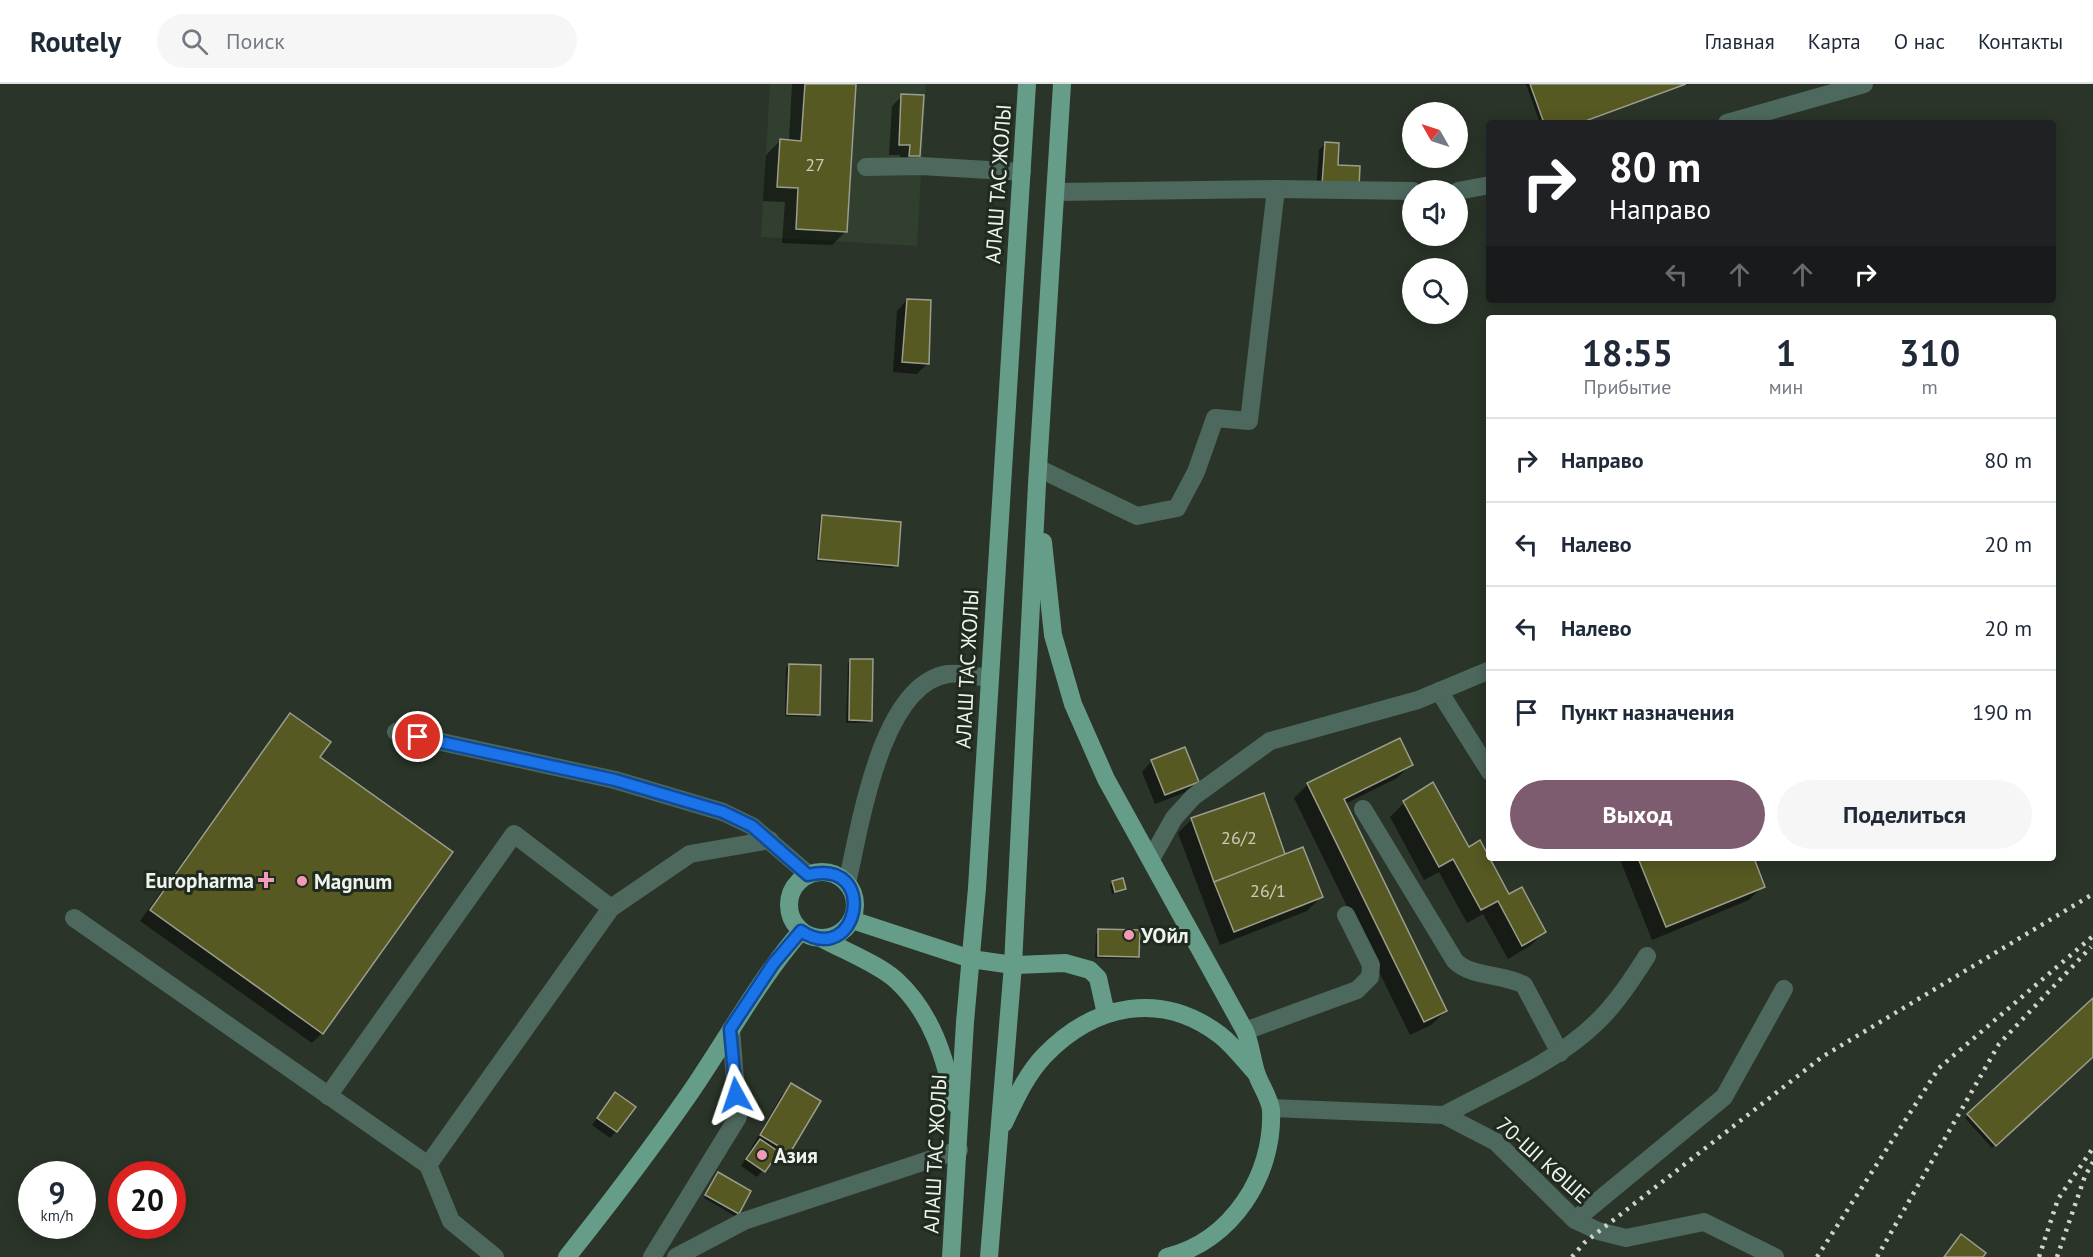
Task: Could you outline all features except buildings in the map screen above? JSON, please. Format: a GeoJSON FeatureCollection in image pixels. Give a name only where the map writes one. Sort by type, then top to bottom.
{"type":"FeatureCollection","features":[{"type":"Feature","properties":{"kind":"main road","name":"АЛАШ ТАС ЖОЛЫ"},"geometry":{"type":"LineString","coordinates":[[951,1257],[977,888],[1027,84]]}},
{"type":"Feature","properties":{"kind":"main road"},"geometry":{"type":"LineString","coordinates":[[989,1257],[1013,965],[1038,476],[1062,84]]}},
{"type":"Feature","properties":{"kind":"main road"},"geometry":{"type":"LineString","coordinates":[[1038,476],[1053,635],[1073,704],[1106,779],[1245,1031],[1256,1073],[1271,1108],[1266,1162],[1250,1195],[1220,1231],[1182,1253],[1167,1257]]}},
{"type":"Feature","properties":{"kind":"main road"},"geometry":{"type":"LineString","coordinates":[[823,939],[840,933],[852,920],[855,901],[847,884],[829,873],[808,875],[792,890],[789,912],[801,931],[823,939],[895,980],[925,1014],[945,1058],[960,1127]]}},
{"type":"Feature","properties":{"kind":"main road"},"geometry":{"type":"LineString","coordinates":[[852,920],[971,959],[1013,965],[1065,963],[1090,970],[1098,978],[1106,1014]]}},
{"type":"Feature","properties":{"kind":"main road"},"geometry":{"type":"LineString","coordinates":[[567,1257],[640,1166],[773,964],[801,931]]}},
{"type":"Feature","properties":{"kind":"main road"},"geometry":{"type":"LineString","coordinates":[[999,1135],[1022,1086],[1043,1057],[1073,1030],[1106,1014],[1148,1006],[1182,1013],[1221,1035],[1256,1073]]}},
{"type":"Feature","properties":{"kind":"lane"},"geometry":{"type":"LineString","coordinates":[[1738,120],[1864,84]]}},
{"type":"Feature","properties":{"kind":"lane"},"geometry":{"type":"LineString","coordinates":[[866,167],[921,166],[1022,172]]}},
{"type":"Feature","properties":{"kind":"lane"},"geometry":{"type":"LineString","coordinates":[[1468,189],[1486,186]]}},
{"type":"Feature","properties":{"kind":"lane"},"geometry":{"type":"LineString","coordinates":[[1056,192],[1276,189],[1402,191]]}},
{"type":"Feature","properties":{"kind":"lane"},"geometry":{"type":"LineString","coordinates":[[1038,476],[1137,516],[1177,508],[1196,472],[1215,418],[1249,421],[1276,189]]}},
{"type":"Feature","properties":{"kind":"lane"},"geometry":{"type":"LineString","coordinates":[[1151,859],[1174,818],[1193,797],[1270,741],[1418,700],[1486,672]]}},
{"type":"Feature","properties":{"kind":"lane"},"geometry":{"type":"LineString","coordinates":[[847,884],[881,744],[902,707],[929,680],[949,674],[989,678]]}},
{"type":"Feature","properties":{"kind":"lane"},"geometry":{"type":"LineString","coordinates":[[1439,691],[1486,766]]}},
{"type":"Feature","properties":{"kind":"lane"},"geometry":{"type":"LineString","coordinates":[[396,732],[615,780],[723,812],[752,826],[808,875]]}},
{"type":"Feature","properties":{"kind":"lane"},"geometry":{"type":"LineString","coordinates":[[1363,809],[1455,961],[1462,968],[1516,980],[1524,985],[1560,1053]]}},
{"type":"Feature","properties":{"kind":"lane"},"geometry":{"type":"LineString","coordinates":[[328,1096],[514,834],[611,908]]}},
{"type":"Feature","properties":{"kind":"lane"},"geometry":{"type":"LineString","coordinates":[[428,1165],[611,908],[690,854],[770,840]]}},
{"type":"Feature","properties":{"kind":"lane"},"geometry":{"type":"LineString","coordinates":[[1245,1031],[1357,990],[1370,977],[1371,965],[1346,915]]}},
{"type":"Feature","properties":{"kind":"lane"},"geometry":{"type":"LineString","coordinates":[[74,918],[428,1165],[451,1221],[495,1257]]}},
{"type":"Feature","properties":{"kind":"lane"},"geometry":{"type":"LineString","coordinates":[[1444,1115],[1560,1053],[1596,1023],[1616,1002],[1647,956]]}},
{"type":"Feature","properties":{"kind":"lane"},"geometry":{"type":"LineString","coordinates":[[1575,1221],[1724,1096],[1784,989]]}},
{"type":"Feature","properties":{"kind":"lane"},"geometry":{"type":"LineString","coordinates":[[652,1257],[738,1117],[730,1029]]}},
{"type":"Feature","properties":{"kind":"lane","name":"70-ШІ КӨШЕ"},"geometry":{"type":"LineString","coordinates":[[1271,1108],[1444,1115],[1496,1142],[1575,1221],[1599,1231],[1626,1238],[1704,1222],[1775,1257]]}},
{"type":"Feature","properties":{"kind":"lane"},"geometry":{"type":"LineString","coordinates":[[676,1257],[744,1221],[959,1150]]}},
{"type":"Feature","properties":{"kind":"shaded area"},"geometry":{"type":"Polygon","coordinates":[[[770,84],[926,84],[917,246],[761,237],[770,84]]]}},
{"type":"Feature","properties":{"kind":"railway"},"geometry":{"type":"LineString","coordinates":[[1572,1257],[1584,1243],[1822,1057],[2093,894]]}},
{"type":"Feature","properties":{"kind":"railway"},"geometry":{"type":"LineString","coordinates":[[1817,1257],[1939,1068],[2093,936]]}},
{"type":"Feature","properties":{"kind":"railway"},"geometry":{"type":"LineString","coordinates":[[1877,1257],[1999,1044],[2091,947]]}},
{"type":"Feature","properties":{"kind":"railway"},"geometry":{"type":"LineString","coordinates":[[2039,1257],[2058,1199],[2093,1148]]}},
{"type":"Feature","properties":{"kind":"railway"},"geometry":{"type":"LineString","coordinates":[[2057,1257],[2085,1176],[2093,1162]]}},
{"type":"Feature","properties":{"kind":"place","name":"Europharma"},"geometry":{"type":"Point","coordinates":[266,880]}},
{"type":"Feature","properties":{"kind":"place","name":"Magnum"},"geometry":{"type":"Point","coordinates":[302,881]}},
{"type":"Feature","properties":{"kind":"place","name":"УОйл"},"geometry":{"type":"Point","coordinates":[1129,935]}},
{"type":"Feature","properties":{"kind":"place","name":"Азия"},"geometry":{"type":"Point","coordinates":[762,1155]}},
{"type":"Feature","properties":{"kind":"route"},"geometry":{"type":"LineString","coordinates":[[418,737],[615,780],[723,812],[752,826],[808,875],[819,872],[829,873],[839,877],[847,884],[855,901],[855,911],[847,927],[832,937],[823,939],[807,936],[801,931],[773,964],[730,1029],[736,1095]]}}]}
